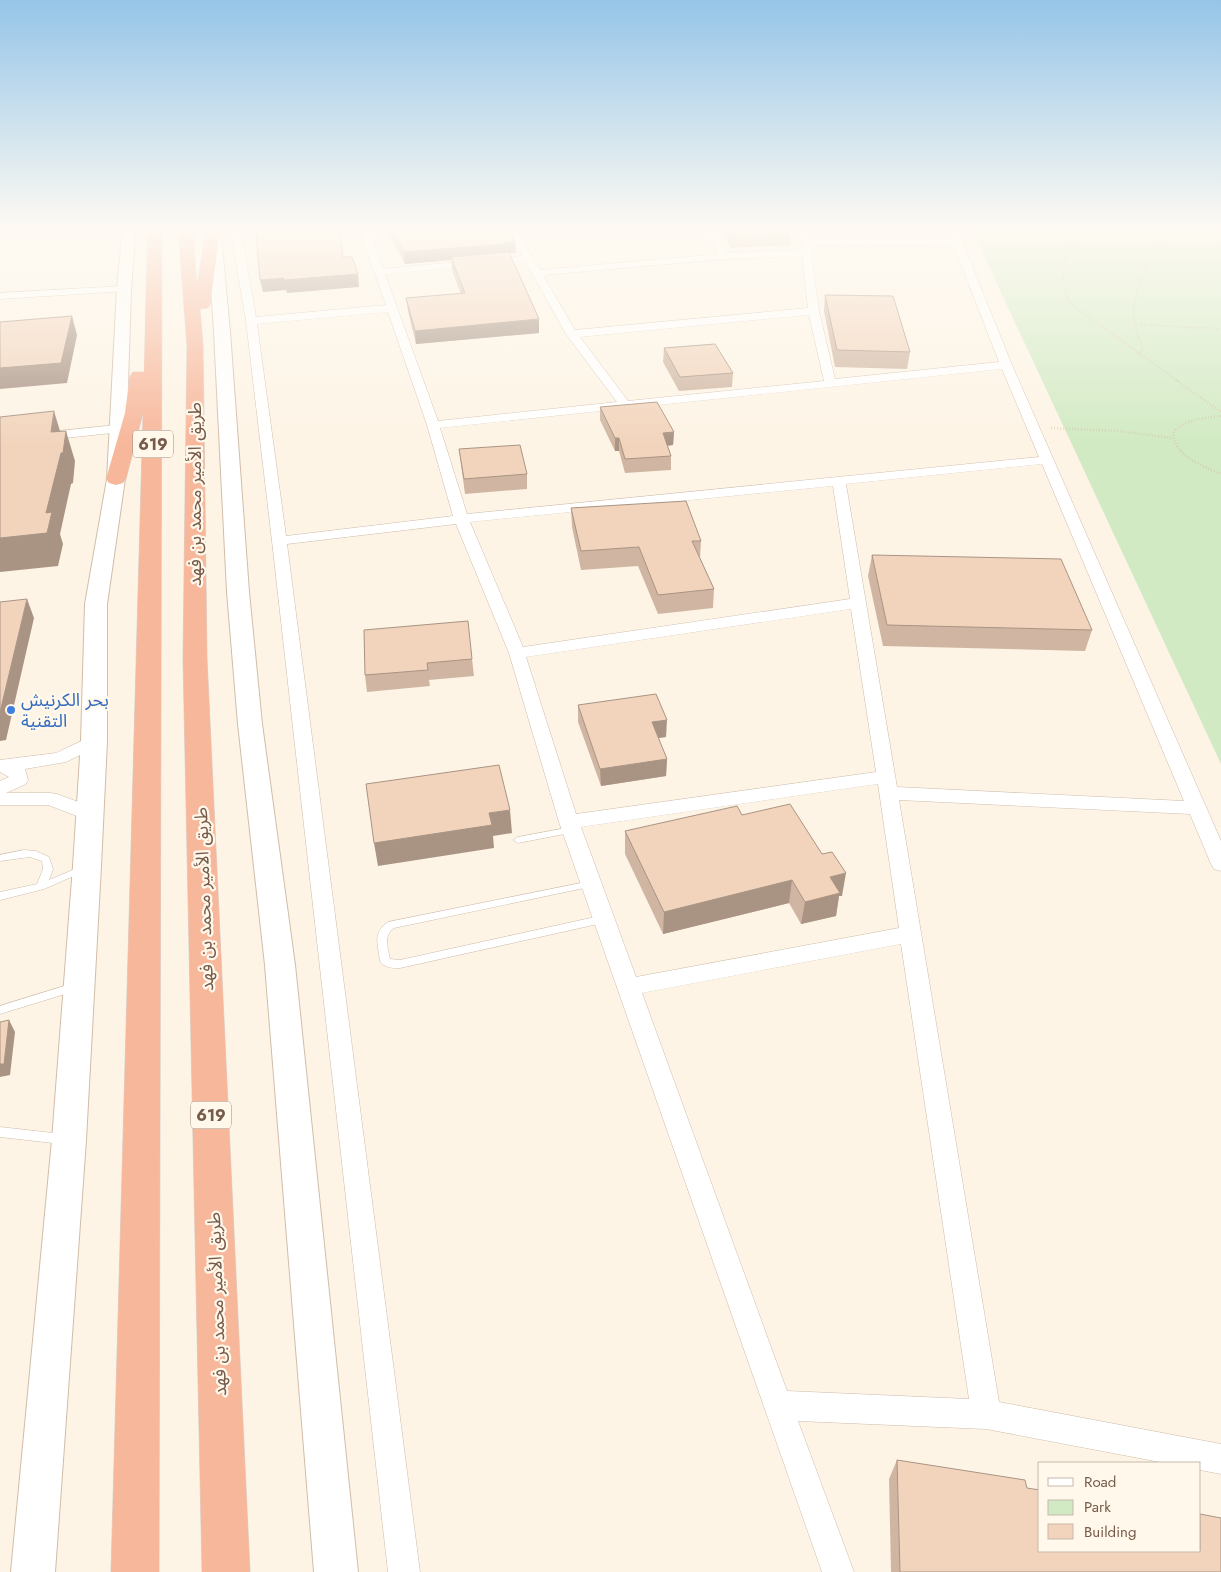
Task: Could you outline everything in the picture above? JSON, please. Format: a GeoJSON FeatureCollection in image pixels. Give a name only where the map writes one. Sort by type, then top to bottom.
{"type":"FeatureCollection","features":[{"type":"Feature","properties":{"kind":"highway"},"geometry":{"type":"LineString","coordinates":[[116,480],[134,413],[154,299]]}},
{"type":"Feature","properties":{"kind":"highway","name":"619"},"geometry":{"type":"LineString","coordinates":[[136,1572],[155,299]]}},
{"type":"Feature","properties":{"kind":"highway","name":"طريق الأمير محمد بن فهد"},"geometry":{"type":"LineString","coordinates":[[191,299],[195,346],[195,658],[226,1572]]}},
{"type":"Feature","properties":{"kind":"highway"},"geometry":{"type":"LineString","coordinates":[[195,346],[205,299]]}},
{"type":"Feature","properties":{"kind":"main road"},"geometry":{"type":"LineString","coordinates":[[33,1572],[70,1140],[94,741],[96,604],[116,480],[123,299]]}},
{"type":"Feature","properties":{"kind":"main road"},"geometry":{"type":"LineString","coordinates":[[222,299],[222,332],[238,592],[250,724],[280,974],[336,1572]]}},
{"type":"Feature","properties":{"kind":"street"},"geometry":{"type":"LineString","coordinates":[[245,299],[252,322],[280,541],[404,1572]]}},
{"type":"Feature","properties":{"kind":"street"},"geometry":{"type":"LineString","coordinates":[[388,299],[433,425],[461,520],[517,653],[591,884],[838,1572]]}},
{"type":"Feature","properties":{"kind":"street"},"geometry":{"type":"LineString","coordinates":[[552,299],[572,334],[625,405]]}},
{"type":"Feature","properties":{"kind":"street"},"geometry":{"type":"LineString","coordinates":[[812,299],[830,383]]}},
{"type":"Feature","properties":{"kind":"street"},"geometry":{"type":"LineString","coordinates":[[980,299],[1006,365],[1221,864]]}},
{"type":"Feature","properties":{"kind":"street"},"geometry":{"type":"LineString","coordinates":[[252,322],[391,308]]}},
{"type":"Feature","properties":{"kind":"street"},"geometry":{"type":"LineString","coordinates":[[572,334],[814,311]]}},
{"type":"Feature","properties":{"kind":"street"},"geometry":{"type":"LineString","coordinates":[[433,425],[1006,365]]}},
{"type":"Feature","properties":{"kind":"street"},"geometry":{"type":"LineString","coordinates":[[0,441],[117,429]]}},
{"type":"Feature","properties":{"kind":"street"},"geometry":{"type":"LineString","coordinates":[[280,541],[839,480],[1047,460]]}},
{"type":"Feature","properties":{"kind":"street"},"geometry":{"type":"LineString","coordinates":[[839,480],[986,1414]]}},
{"type":"Feature","properties":{"kind":"street"},"geometry":{"type":"LineString","coordinates":[[517,653],[858,603]]}},
{"type":"Feature","properties":{"kind":"street"},"geometry":{"type":"LineString","coordinates":[[0,766],[60,758],[94,741]]}},
{"type":"Feature","properties":{"kind":"street"},"geometry":{"type":"LineString","coordinates":[[0,766],[18,772],[19,780],[0,788]]}},
{"type":"Feature","properties":{"kind":"street"},"geometry":{"type":"LineString","coordinates":[[571,826],[887,785],[1197,808]]}},
{"type":"Feature","properties":{"kind":"street"},"geometry":{"type":"LineString","coordinates":[[0,798],[50,799],[90,814]]}},
{"type":"Feature","properties":{"kind":"street"},"geometry":{"type":"LineString","coordinates":[[628,987],[911,934]]}},
{"type":"Feature","properties":{"kind":"street"},"geometry":{"type":"LineString","coordinates":[[778,1405],[986,1414],[1221,1459]]}},
{"type":"Feature","properties":{"kind":"lane"},"geometry":{"type":"LineString","coordinates":[[518,840],[571,826]]}},
{"type":"Feature","properties":{"kind":"lane"},"geometry":{"type":"LineString","coordinates":[[0,858],[23,854],[39,854],[46,859],[48,868],[41,887]]}},
{"type":"Feature","properties":{"kind":"lane"},"geometry":{"type":"LineString","coordinates":[[0,896],[41,887],[87,866]]}},
{"type":"Feature","properties":{"kind":"lane"},"geometry":{"type":"LineString","coordinates":[[591,884],[391,925],[384,930],[382,937],[385,961],[391,964],[400,964],[604,919]]}},
{"type":"Feature","properties":{"kind":"lane"},"geometry":{"type":"LineString","coordinates":[[0,1010],[79,985]]}},
{"type":"Feature","properties":{"kind":"lane"},"geometry":{"type":"LineString","coordinates":[[0,1132],[70,1140]]}},
{"type":"Feature","properties":{"kind":"path"},"geometry":{"type":"LineString","coordinates":[[1066,299],[1221,412]]}},
{"type":"Feature","properties":{"kind":"path"},"geometry":{"type":"LineString","coordinates":[[1137,299],[1134,324],[1143,350],[1138,353]]}},
{"type":"Feature","properties":{"kind":"path"},"geometry":{"type":"LineString","coordinates":[[1134,324],[1221,329]]}},
{"type":"Feature","properties":{"kind":"path"},"geometry":{"type":"LineString","coordinates":[[1221,416],[1188,421],[1176,429],[1173,438],[1176,448],[1188,458],[1221,474]]}},
{"type":"Feature","properties":{"kind":"path"},"geometry":{"type":"LineString","coordinates":[[1033,428],[1118,431],[1173,438]]}},
{"type":"Feature","properties":{"kind":"green space"},"geometry":{"type":"Polygon","coordinates":[[[1004,299],[1221,299],[1221,764],[1004,299]]]}},
{"type":"Feature","properties":{"kind":"building"},"geometry":{"type":"Polygon","coordinates":[[[406,299],[530,299],[539,319],[415,331],[406,299]]]}},
{"type":"Feature","properties":{"kind":"building"},"geometry":{"type":"Polygon","coordinates":[[[826,299],[894,299],[910,352],[837,350],[826,299]]]}},
{"type":"Feature","properties":{"kind":"building"},"geometry":{"type":"Polygon","coordinates":[[[72,316],[61,363],[0,368],[0,322],[72,316]]]}},
{"type":"Feature","properties":{"kind":"building"},"geometry":{"type":"Polygon","coordinates":[[[715,344],[733,373],[680,377],[664,348],[715,344]]]}},
{"type":"Feature","properties":{"kind":"building"},"geometry":{"type":"Polygon","coordinates":[[[657,402],[674,432],[663,433],[671,456],[625,459],[619,438],[615,438],[600,407],[657,402]]]}},
{"type":"Feature","properties":{"kind":"building"},"geometry":{"type":"Polygon","coordinates":[[[54,411],[51,432],[66,431],[63,453],[61,453],[46,513],[52,512],[47,533],[0,538],[0,417],[54,411]]]}},
{"type":"Feature","properties":{"kind":"building"},"geometry":{"type":"Polygon","coordinates":[[[520,445],[527,474],[464,479],[459,449],[520,445]]]}},
{"type":"Feature","properties":{"kind":"building"},"geometry":{"type":"Polygon","coordinates":[[[686,501],[701,541],[692,541],[714,589],[658,595],[639,547],[581,551],[571,508],[686,501]]]}},
{"type":"Feature","properties":{"kind":"building"},"geometry":{"type":"Polygon","coordinates":[[[872,555],[1061,559],[1092,630],[887,625],[872,555]]]}},
{"type":"Feature","properties":{"kind":"building"},"geometry":{"type":"Polygon","coordinates":[[[27,599],[0,712],[0,602],[27,599]]]}},
{"type":"Feature","properties":{"kind":"building"},"geometry":{"type":"Polygon","coordinates":[[[468,621],[472,659],[427,663],[428,670],[365,675],[364,630],[468,621]]]}},
{"type":"Feature","properties":{"kind":"building"},"geometry":{"type":"Polygon","coordinates":[[[656,694],[667,720],[652,722],[667,759],[600,769],[578,705],[656,694]]]}},
{"type":"Feature","properties":{"kind":"building"},"geometry":{"type":"Polygon","coordinates":[[[499,765],[510,810],[489,813],[492,825],[374,843],[366,784],[499,765]]]}},
{"type":"Feature","properties":{"kind":"building"},"geometry":{"type":"Polygon","coordinates":[[[790,804],[822,854],[832,852],[846,873],[830,877],[840,893],[805,902],[792,880],[664,912],[625,831],[737,806],[742,815],[790,804]]]}},
{"type":"Feature","properties":{"kind":"building"},"geometry":{"type":"Polygon","coordinates":[[[9,1020],[4,1064],[0,1064],[0,1022],[9,1020]]]}},
{"type":"Feature","properties":{"kind":"building"},"geometry":{"type":"Polygon","coordinates":[[[897,1460],[1025,1480],[1027,1488],[1038,1490],[1038,1552],[1201,1552],[1201,1514],[1221,1518],[1221,1572],[900,1572],[897,1460]]]}},
{"type":"Feature","properties":{"kind":"place","name":"بحر الكرنيش التقنية"},"geometry":{"type":"Point","coordinates":[11,710]}}]}
